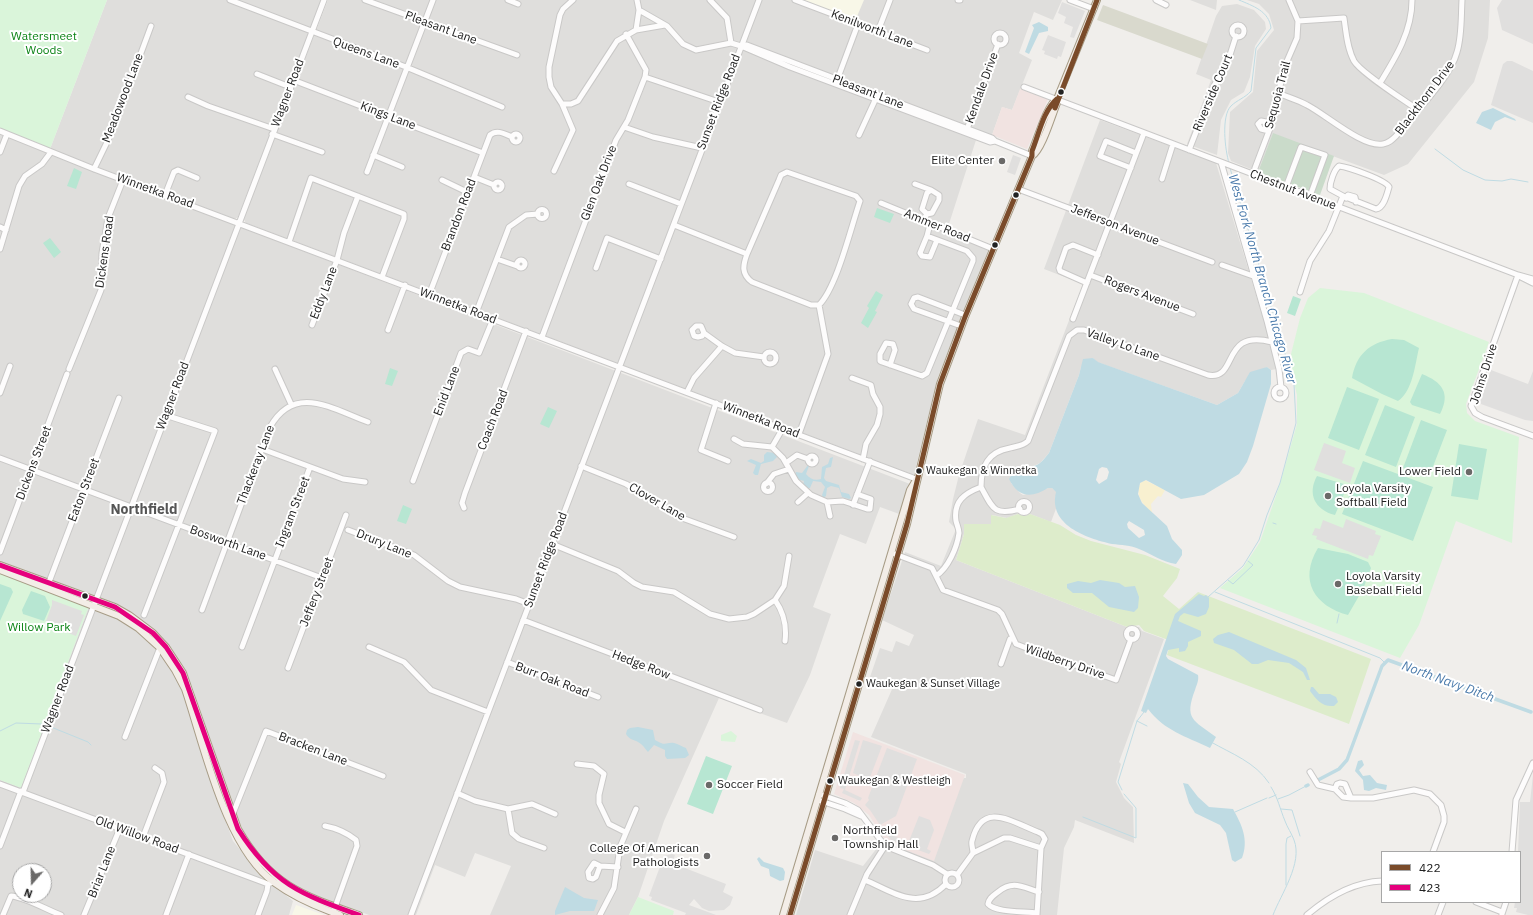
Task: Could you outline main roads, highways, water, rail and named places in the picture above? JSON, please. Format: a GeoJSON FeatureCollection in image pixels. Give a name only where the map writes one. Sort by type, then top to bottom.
{"type":"FeatureCollection","features":[{"type":"Feature","properties":{"kind":"main road"},"geometry":{"type":"LineString","coordinates":[[790,915],[822,798],[895,554],[916,492],[916,479],[940,384],[965,315],[1032,156],[1032,151],[1053,101],[1057,99],[1097,0]]}},
{"type":"Feature","properties":{"kind":"main road"},"geometry":{"type":"LineString","coordinates":[[0,565],[49,582],[95,603],[132,624],[161,646],[185,689],[241,844],[255,864],[271,883],[302,899],[334,910],[359,915]]}},
{"type":"Feature","properties":{"kind":"main road"},"geometry":{"type":"LineString","coordinates":[[0,570],[95,603]]}},
{"type":"Feature","properties":{"kind":"main road"},"geometry":{"type":"LineString","coordinates":[[784,915],[822,798]]}},
{"type":"Feature","properties":{"kind":"main road"},"geometry":{"type":"LineString","coordinates":[[231,817],[248,846],[265,867],[280,880],[334,910],[340,915]]}},
{"type":"Feature","properties":{"kind":"water"},"geometry":{"type":"Polygon","coordinates":[[[1039,22],[1048,27],[1048,31],[1039,33],[1029,54],[1025,52],[1034,28],[1032,25],[1039,22]]]}},
{"type":"Feature","properties":{"kind":"water"},"geometry":{"type":"Polygon","coordinates":[[[1493,108],[1515,119],[1516,121],[1505,117],[1495,122],[1491,130],[1476,123],[1482,112],[1493,108]]]}},
{"type":"Feature","properties":{"kind":"water"},"geometry":{"type":"Polygon","coordinates":[[[1093,358],[1098,362],[1217,405],[1238,393],[1250,372],[1267,367],[1271,370],[1271,384],[1253,446],[1247,462],[1239,474],[1204,495],[1181,499],[1146,480],[1140,483],[1138,494],[1142,503],[1167,526],[1172,539],[1182,550],[1182,555],[1176,564],[1162,560],[1136,548],[1126,545],[1112,544],[1081,534],[1063,521],[1058,513],[1055,503],[1056,492],[1052,488],[1048,488],[1031,495],[1021,493],[1009,479],[1015,472],[1040,463],[1049,453],[1079,375],[1083,359],[1093,358]],[[1102,467],[1099,469],[1096,480],[1099,484],[1107,479],[1109,472],[1107,468],[1102,467]],[[1129,521],[1127,524],[1128,528],[1139,538],[1145,535],[1144,530],[1129,521]]]}},
{"type":"Feature","properties":{"kind":"water"},"geometry":{"type":"Polygon","coordinates":[[[767,452],[775,453],[777,457],[773,461],[761,464],[758,475],[755,475],[753,473],[756,465],[747,461],[751,459],[761,463],[764,461],[764,455],[767,452]]]}},
{"type":"Feature","properties":{"kind":"water"},"geometry":{"type":"Polygon","coordinates":[[[833,457],[831,467],[826,468],[824,478],[826,481],[839,485],[841,492],[849,494],[851,498],[849,499],[842,497],[839,488],[831,486],[827,488],[826,496],[823,498],[822,495],[825,487],[821,482],[813,481],[810,488],[807,488],[803,485],[804,481],[797,479],[795,475],[796,472],[802,473],[808,465],[806,474],[815,480],[819,480],[821,479],[822,467],[828,464],[830,458],[833,457]]]}},
{"type":"Feature","properties":{"kind":"water"},"geometry":{"type":"Polygon","coordinates":[[[1100,580],[1119,583],[1125,587],[1135,586],[1139,597],[1138,608],[1134,612],[1109,607],[1092,593],[1073,593],[1067,588],[1067,584],[1078,581],[1091,583],[1100,580]]]}},
{"type":"Feature","properties":{"kind":"water"},"geometry":{"type":"Polygon","coordinates":[[[1199,594],[1204,596],[1206,595],[1209,598],[1209,607],[1206,614],[1198,617],[1184,613],[1180,616],[1178,621],[1201,631],[1201,636],[1188,642],[1188,646],[1185,651],[1179,652],[1179,648],[1168,650],[1166,656],[1168,659],[1198,675],[1198,682],[1190,707],[1193,718],[1196,722],[1216,737],[1210,748],[1168,728],[1148,709],[1146,713],[1141,711],[1175,614],[1199,594]]]}},
{"type":"Feature","properties":{"kind":"water"},"geometry":{"type":"Polygon","coordinates":[[[1229,632],[1296,660],[1306,668],[1310,680],[1307,680],[1303,672],[1289,663],[1268,660],[1258,664],[1252,664],[1234,650],[1214,643],[1213,639],[1218,635],[1229,632]]]}},
{"type":"Feature","properties":{"kind":"water"},"geometry":{"type":"Polygon","coordinates":[[[1311,687],[1313,687],[1319,694],[1330,694],[1336,697],[1338,702],[1334,706],[1323,704],[1310,691],[1311,687]]]}},
{"type":"Feature","properties":{"kind":"water"},"geometry":{"type":"Polygon","coordinates":[[[638,727],[653,730],[655,740],[659,742],[664,744],[674,743],[686,748],[689,755],[685,758],[667,759],[665,756],[665,750],[654,745],[648,752],[639,742],[629,738],[626,734],[627,730],[630,728],[638,727]]]}},
{"type":"Feature","properties":{"kind":"water"},"geometry":{"type":"Polygon","coordinates":[[[1362,760],[1364,765],[1359,770],[1363,776],[1370,775],[1377,783],[1387,785],[1386,790],[1376,788],[1369,791],[1364,790],[1363,780],[1355,771],[1358,761],[1362,760]]]}},
{"type":"Feature","properties":{"kind":"water"},"geometry":{"type":"Polygon","coordinates":[[[1183,783],[1188,784],[1198,797],[1209,807],[1233,809],[1244,833],[1245,845],[1242,858],[1235,862],[1232,860],[1226,833],[1220,825],[1195,813],[1189,803],[1183,783]]]}},
{"type":"Feature","properties":{"kind":"water"},"geometry":{"type":"Polygon","coordinates":[[[759,857],[764,862],[783,868],[785,872],[784,880],[780,881],[770,876],[769,869],[761,866],[757,859],[759,857]]]}},
{"type":"Feature","properties":{"kind":"water"},"geometry":{"type":"Polygon","coordinates":[[[565,887],[584,898],[598,900],[594,911],[570,911],[555,915],[555,911],[565,887]]]}},
{"type":"Feature","properties":{"kind":"waterway","name":"West Fork North Branch Chicago River"},"geometry":{"type":"LineString","coordinates":[[1229,163],[1226,150],[1226,117],[1231,106],[1251,91],[1256,48],[1271,28],[1270,22],[1264,13],[1239,0]]}},
{"type":"Feature","properties":{"kind":"waterway"},"geometry":{"type":"LineString","coordinates":[[1435,149],[1463,170],[1485,180],[1502,181],[1511,179],[1528,182]]}},
{"type":"Feature","properties":{"kind":"waterway","name":"West Fork North Branch Chicago River"},"geometry":{"type":"LineString","coordinates":[[1208,597],[1243,566],[1259,540],[1280,483],[1296,423],[1294,384],[1230,168]]}},
{"type":"Feature","properties":{"kind":"waterway"},"geometry":{"type":"LineString","coordinates":[[1228,580],[1233,584],[1253,565],[1248,561]]}},
{"type":"Feature","properties":{"kind":"waterway"},"geometry":{"type":"LineString","coordinates":[[1215,592],[1380,658],[1385,663]]}},
{"type":"Feature","properties":{"kind":"waterway"},"geometry":{"type":"LineString","coordinates":[[1337,623],[1339,614]]}},
{"type":"Feature","properties":{"kind":"waterway","name":"North Navy Ditch"},"geometry":{"type":"LineString","coordinates":[[1318,780],[1339,769],[1347,760],[1382,666],[1388,660],[1531,712]]}},
{"type":"Feature","properties":{"kind":"waterway"},"geometry":{"type":"LineString","coordinates":[[1122,790],[1118,782],[1137,721],[1144,712]]}},
{"type":"Feature","properties":{"kind":"waterway"},"geometry":{"type":"LineString","coordinates":[[1137,721],[1147,726]]}},
{"type":"Feature","properties":{"kind":"waterway"},"geometry":{"type":"LineString","coordinates":[[0,731],[16,723],[42,724]]}},
{"type":"Feature","properties":{"kind":"waterway"},"geometry":{"type":"LineString","coordinates":[[51,727],[88,742],[91,745]]}},
{"type":"Feature","properties":{"kind":"waterway","name":"West Fork North Branch Chicago River"},"geometry":{"type":"LineString","coordinates":[[1211,742],[1250,764],[1257,769],[1269,783]]}},
{"type":"Feature","properties":{"kind":"waterway","name":"North Navy Ditch"},"geometry":{"type":"LineString","coordinates":[[1278,799],[1306,786]]}},
{"type":"Feature","properties":{"kind":"waterway","name":"West Fork North Branch Chicago River"},"geometry":{"type":"LineString","coordinates":[[1271,787],[1293,838],[1296,849],[1296,858],[1290,878],[1273,915]]}},
{"type":"Feature","properties":{"kind":"waterway"},"geometry":{"type":"LineString","coordinates":[[1083,817],[1136,838],[1136,808],[1124,794]]}},
{"type":"Feature","properties":{"kind":"waterway"},"geometry":{"type":"LineString","coordinates":[[1269,798],[1276,795]]}},
{"type":"Feature","properties":{"kind":"waterway"},"geometry":{"type":"LineString","coordinates":[[1235,812],[1267,798]]}},
{"type":"Feature","properties":{"kind":"waterway"},"geometry":{"type":"LineString","coordinates":[[1281,809],[1292,810],[1300,836]]}},
{"type":"Feature","properties":{"kind":"waterway"},"geometry":{"type":"LineString","coordinates":[[1286,885],[1286,844],[1287,838],[1291,836]]}},
{"type":"Feature","properties":{"kind":"place","name":"Elite Center"},"geometry":{"type":"Point","coordinates":[1002,161]}},
{"type":"Feature","properties":{"kind":"place","name":"Waukegan & Winnetka"},"geometry":{"type":"Point","coordinates":[919,471]}},
{"type":"Feature","properties":{"kind":"place","name":"Lower Field"},"geometry":{"type":"Point","coordinates":[1469,472]}},
{"type":"Feature","properties":{"kind":"place","name":"Loyola Varsity Softball Field"},"geometry":{"type":"Point","coordinates":[1328,496]}},
{"type":"Feature","properties":{"kind":"place","name":"Loyola Varsity Baseball Field"},"geometry":{"type":"Point","coordinates":[1338,584]}},
{"type":"Feature","properties":{"kind":"place","name":"Waukegan & Sunset Village"},"geometry":{"type":"Point","coordinates":[859,684]}},
{"type":"Feature","properties":{"kind":"place","name":"Waukegan & Westleigh"},"geometry":{"type":"Point","coordinates":[830,781]}},
{"type":"Feature","properties":{"kind":"place","name":"Soccer Field"},"geometry":{"type":"Point","coordinates":[709,785]}},
{"type":"Feature","properties":{"kind":"place","name":"Northfield Township Hall"},"geometry":{"type":"Point","coordinates":[835,838]}},
{"type":"Feature","properties":{"kind":"place","name":"College Of American Pathologists"},"geometry":{"type":"Point","coordinates":[707,856]}},
{"type":"Feature","properties":{"kind":"district","name":"Northfield"},"geometry":{"type":"Point","coordinates":[144,510]}},
{"type":"Feature","properties":{"kind":"park label","name":"Watersmeet Woods"},"geometry":{"type":"Point","coordinates":[44,44]}},
{"type":"Feature","properties":{"kind":"park label","name":"Willow Park"},"geometry":{"type":"Point","coordinates":[39,628]}}]}
